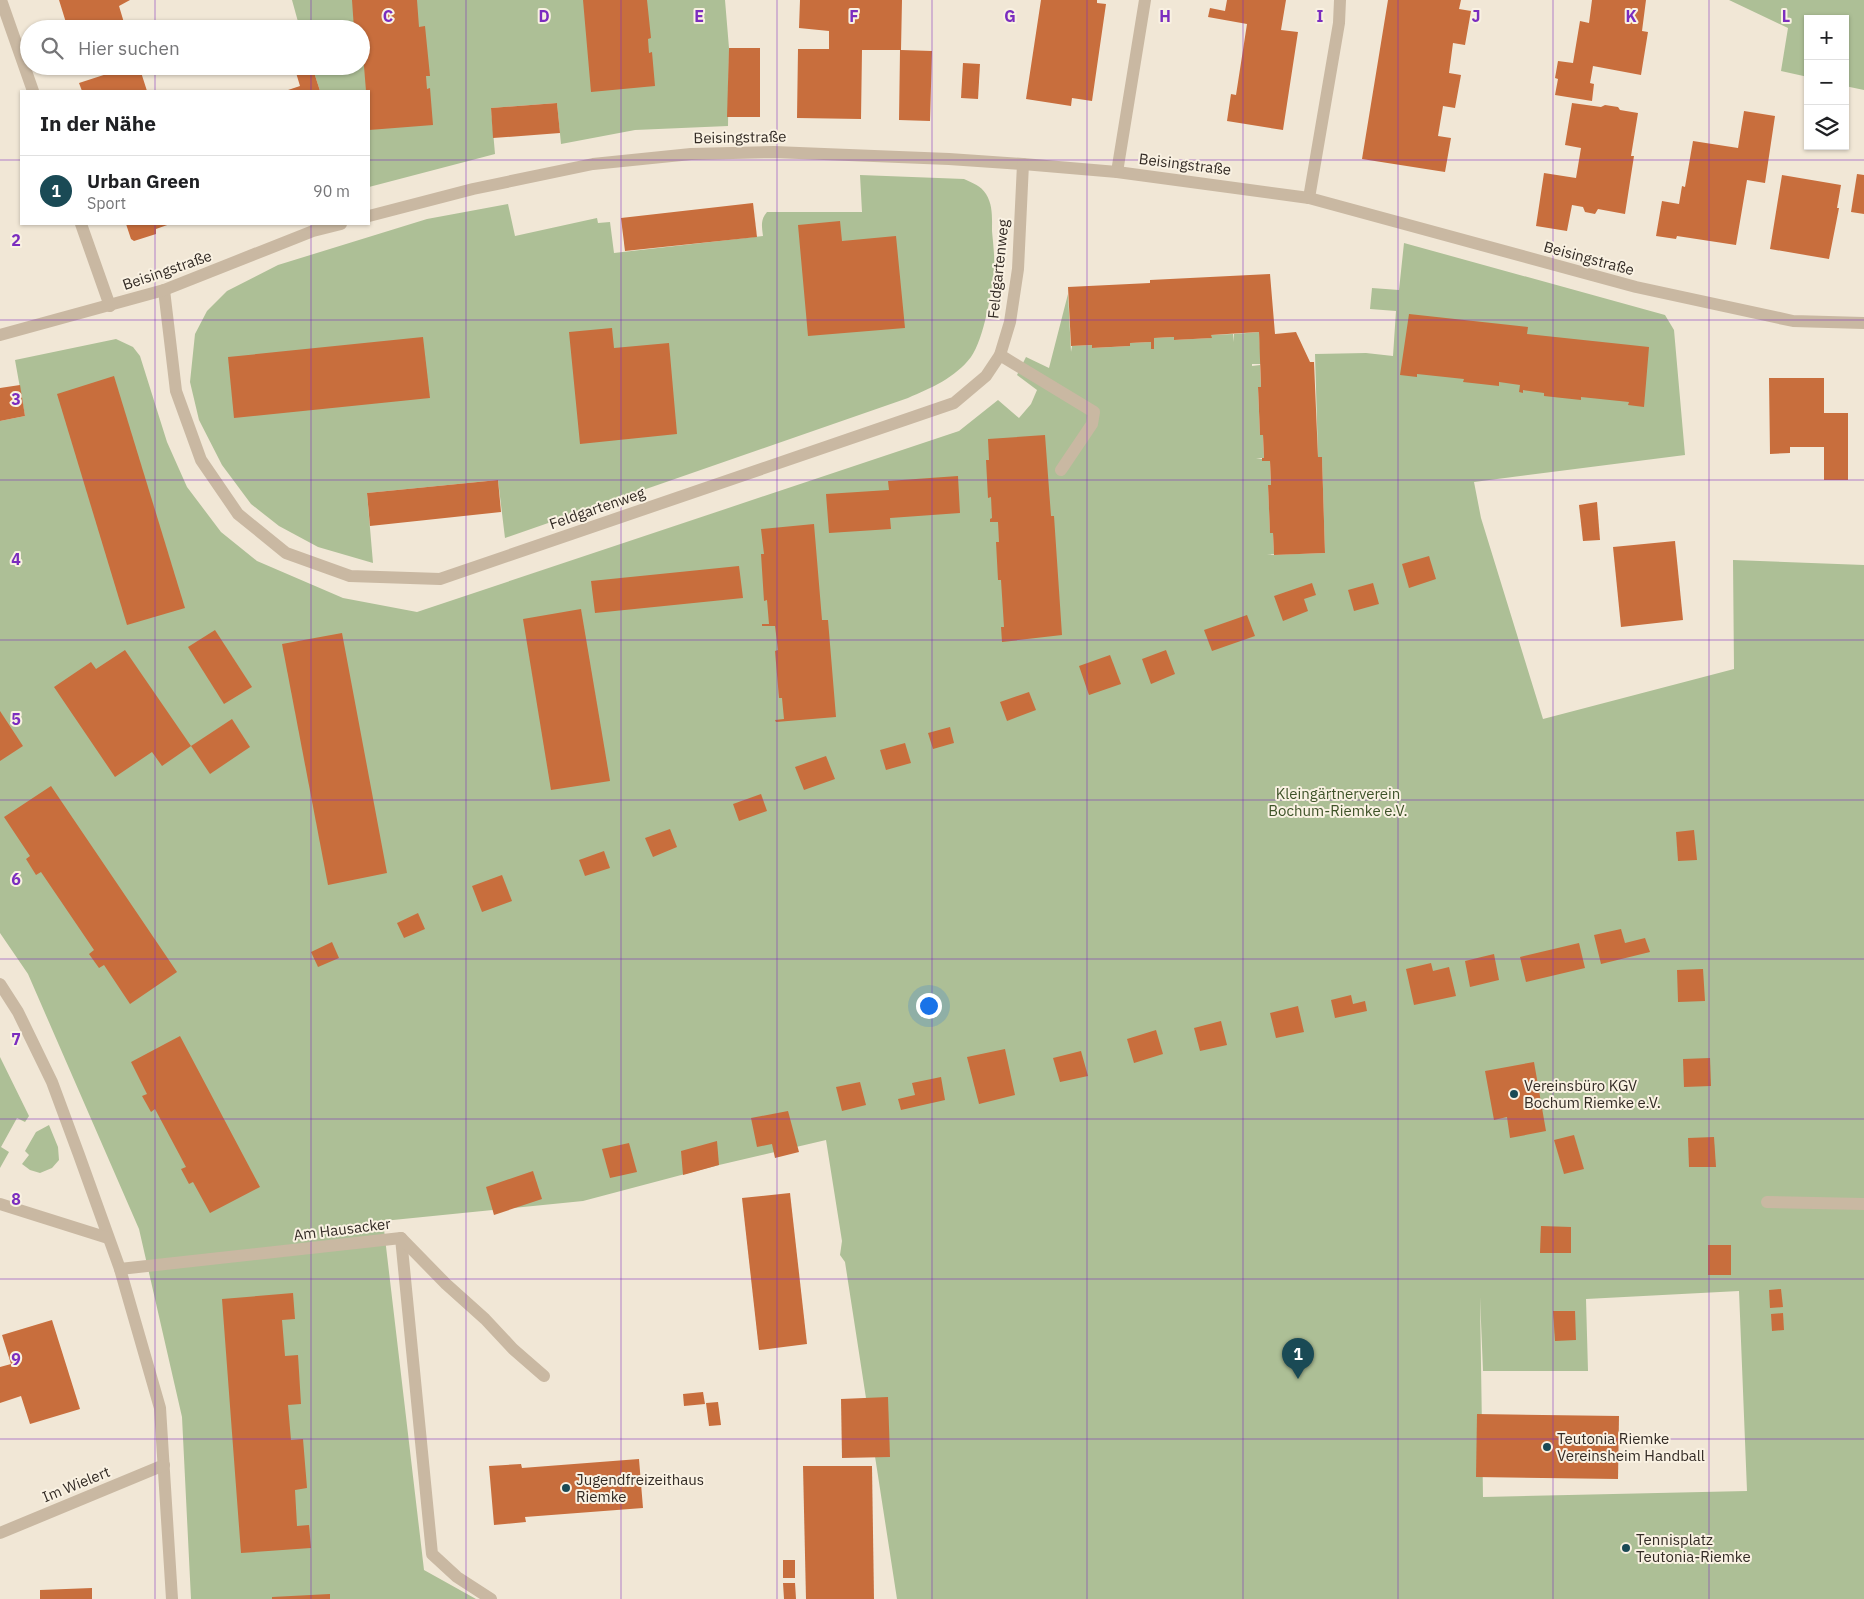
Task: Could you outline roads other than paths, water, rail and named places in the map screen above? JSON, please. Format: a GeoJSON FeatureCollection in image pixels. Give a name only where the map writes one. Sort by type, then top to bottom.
{"type":"FeatureCollection","features":[{"type":"Feature","properties":{"kind":"street"},"geometry":{"type":"LineString","coordinates":[[1,0],[20,54]]}},
{"type":"Feature","properties":{"kind":"street","name":"Beisingstraße"},"geometry":{"type":"LineString","coordinates":[[1117,172],[1145,0]]}},
{"type":"Feature","properties":{"kind":"street"},"geometry":{"type":"LineString","coordinates":[[1309,198],[1339,23],[1340,0]]}},
{"type":"Feature","properties":{"kind":"street"},"geometry":{"type":"LineString","coordinates":[[27,75],[33,90]]}},
{"type":"Feature","properties":{"kind":"street","name":"Beisingstraße"},"geometry":{"type":"LineString","coordinates":[[370,216],[473,189],[593,164],[691,154],[774,152],[1023,164],[1117,172],[1309,198],[1636,287],[1794,322],[1864,323]]}},
{"type":"Feature","properties":{"kind":"street","name":"Feldgartenweg"},"geometry":{"type":"LineString","coordinates":[[164,290],[176,391],[201,460],[238,514],[286,553],[350,576],[440,579],[954,403],[986,376],[1000,355],[1010,322],[1018,269],[1023,164]]}},
{"type":"Feature","properties":{"kind":"street"},"geometry":{"type":"LineString","coordinates":[[81,225],[110,306]]}},
{"type":"Feature","properties":{"kind":"street","name":"Beisingstraße"},"geometry":{"type":"LineString","coordinates":[[0,335],[164,290],[313,231],[337,225]]}},
{"type":"Feature","properties":{"kind":"street"},"geometry":{"type":"LineString","coordinates":[[1000,355],[1094,412],[1092,424],[1060,470]]}},
{"type":"Feature","properties":{"kind":"street"},"geometry":{"type":"LineString","coordinates":[[0,984],[18,1012],[52,1082],[120,1270],[160,1408],[172,1599]]}},
{"type":"Feature","properties":{"kind":"street"},"geometry":{"type":"LineString","coordinates":[[1767,1202],[1864,1204]]}},
{"type":"Feature","properties":{"kind":"street"},"geometry":{"type":"LineString","coordinates":[[0,1204],[108,1238]]}},
{"type":"Feature","properties":{"kind":"street"},"geometry":{"type":"LineString","coordinates":[[401,1238],[432,1554],[456,1578],[491,1599]]}},
{"type":"Feature","properties":{"kind":"street","name":"Am Hausacker"},"geometry":{"type":"LineString","coordinates":[[120,1270],[401,1238],[446,1284],[485,1318],[512,1349],[544,1376]]}},
{"type":"Feature","properties":{"kind":"street","name":"Im Wielert"},"geometry":{"type":"LineString","coordinates":[[0,1533],[164,1465]]}},
{"type":"Feature","properties":{"kind":"place","name":"Vereinsbüro KGV Bochum Riemke e.V."},"geometry":{"type":"Point","coordinates":[1514,1094]}},
{"type":"Feature","properties":{"kind":"place","name":"Urban Green"},"geometry":{"type":"Point","coordinates":[1298,1379]}},
{"type":"Feature","properties":{"kind":"place","name":"Teutonia Riemke Vereinsheim Handball"},"geometry":{"type":"Point","coordinates":[1547,1447]}},
{"type":"Feature","properties":{"kind":"place","name":"Jugendfreizeithaus Riemke"},"geometry":{"type":"Point","coordinates":[566,1488]}},
{"type":"Feature","properties":{"kind":"place","name":"Tennisplatz Teutonia-Riemke"},"geometry":{"type":"Point","coordinates":[1626,1548]}},
{"type":"Feature","properties":{"kind":"park label","name":"Kleingärtnerverein Bochum-Riemke e.V."},"geometry":{"type":"Point","coordinates":[1338,802]}}]}
